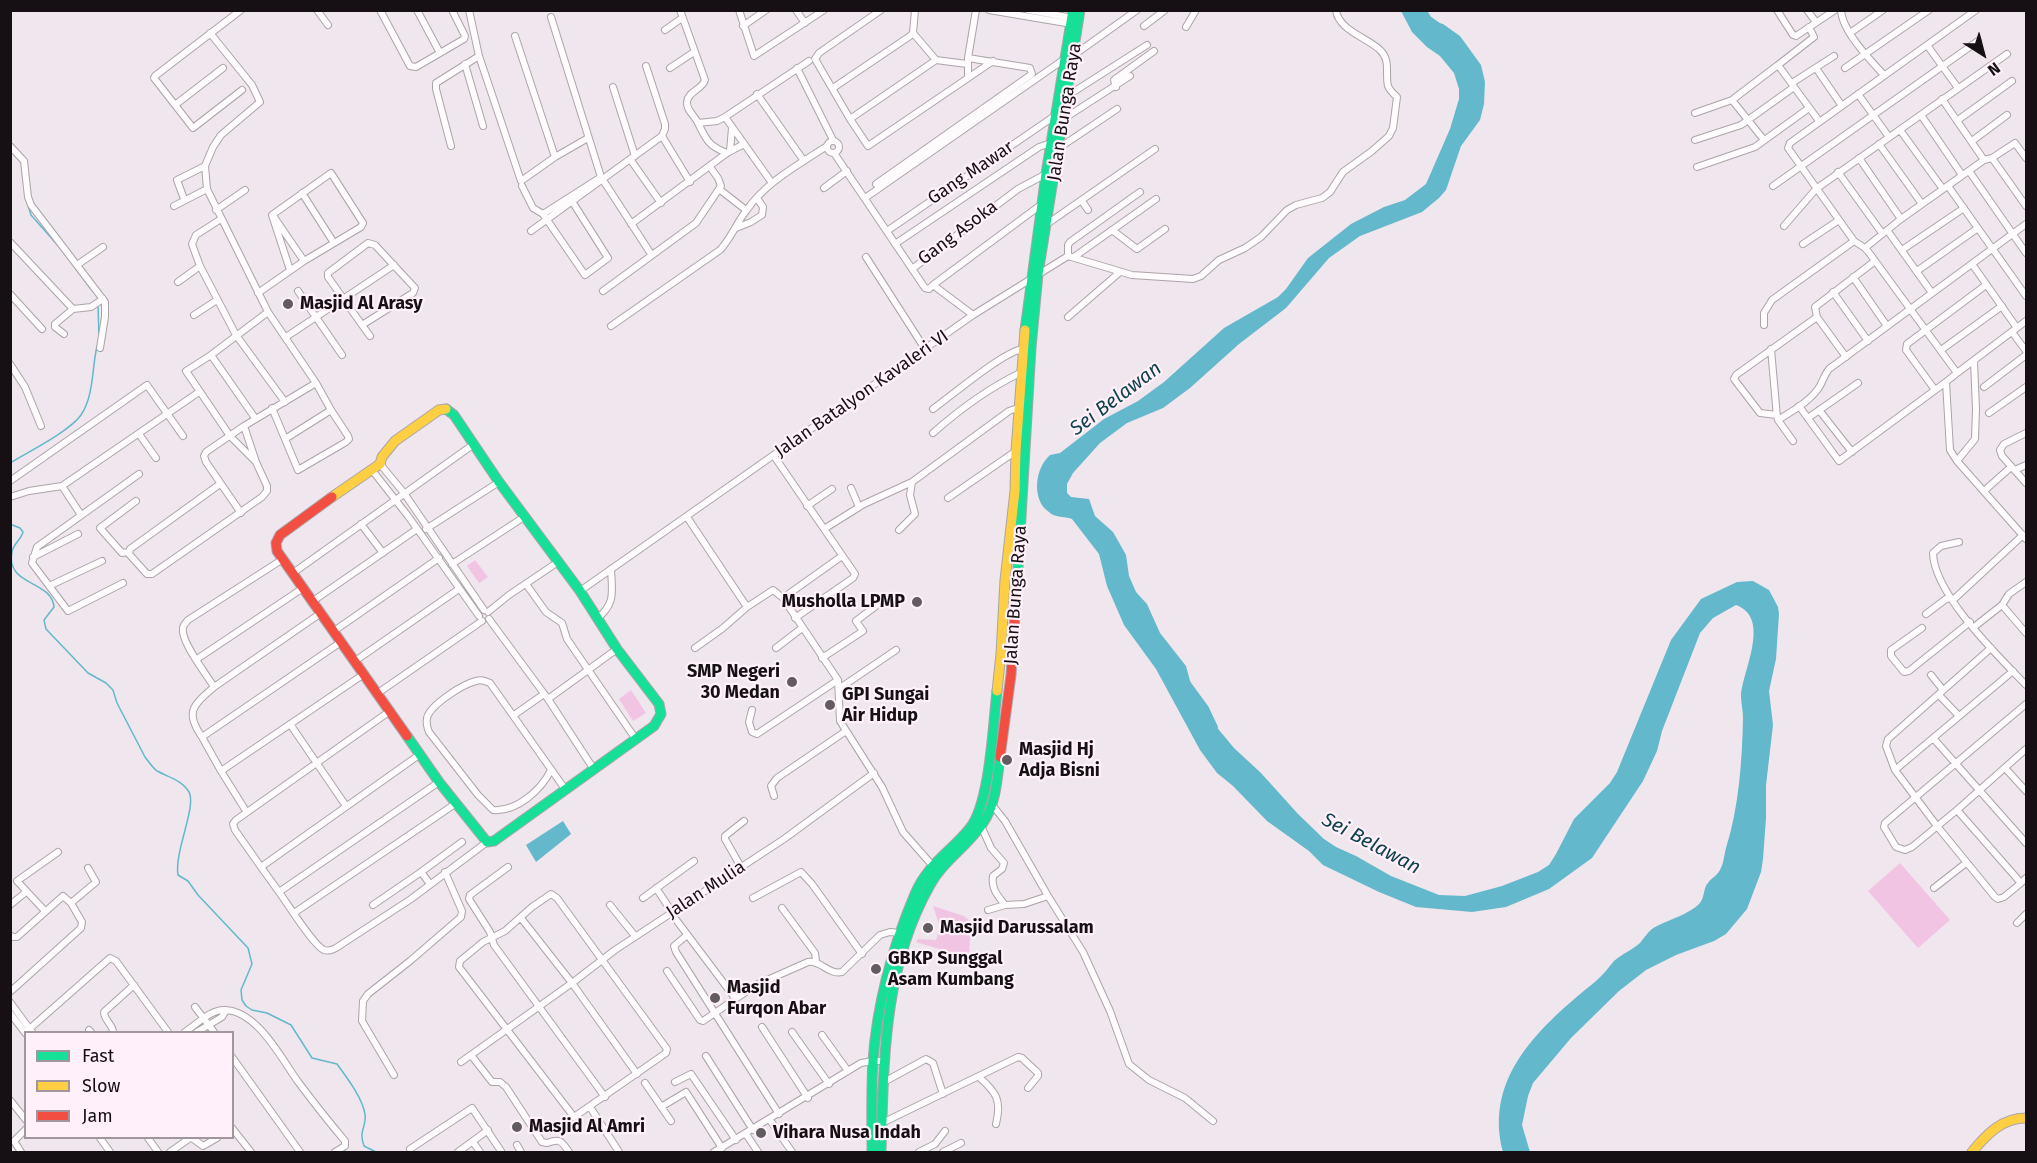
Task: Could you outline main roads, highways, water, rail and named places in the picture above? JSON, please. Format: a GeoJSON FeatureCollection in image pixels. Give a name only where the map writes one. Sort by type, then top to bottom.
{"type":"FeatureCollection","features":[{"type":"Feature","properties":{"kind":"main road","name":"Jalan Bunga Raya"},"geometry":{"type":"LineString","coordinates":[[881,1152],[882,1083],[891,999],[916,892],[971,827],[984,798],[1001,654],[1005,580],[1015,491],[1020,373],[1035,276],[1047,224],[1055,146],[1076,18]]}},
{"type":"Feature","properties":{"kind":"main road","name":"Jalan Bunga Raya"},"geometry":{"type":"LineString","coordinates":[[1060,116],[1067,96],[1070,56]]}},
{"type":"Feature","properties":{"kind":"main road","name":"Jalan Bunga Raya"},"geometry":{"type":"LineString","coordinates":[[936,868],[981,828],[993,806],[1011,675],[1035,276],[1046,174],[1055,146]]}},
{"type":"Feature","properties":{"kind":"main road"},"geometry":{"type":"LineString","coordinates":[[439,410],[450,411],[524,517],[580,591],[662,713],[658,722],[498,840],[487,842],[455,804],[419,754],[275,545],[279,535],[376,467],[380,457],[393,443],[439,410]]}},
{"type":"Feature","properties":{"kind":"main road","name":"Jalan Bunga Raya"},"geometry":{"type":"LineString","coordinates":[[872,1152],[873,1061],[878,1017],[900,933],[912,916]]}},
{"type":"Feature","properties":{"kind":"main road"},"geometry":{"type":"LineString","coordinates":[[1972,1152],[2007,1120],[2026,1119]]}},
{"type":"Feature","properties":{"kind":"water","name":"Sei Belawan"},"geometry":{"type":"Polygon","coordinates":[[[1401,11],[1419,11],[1428,20],[1443,24],[1460,36],[1481,65],[1485,82],[1484,104],[1480,120],[1461,146],[1446,190],[1422,212],[1360,236],[1329,258],[1286,308],[1239,344],[1190,388],[1163,408],[1127,423],[1100,443],[1073,473],[1067,484],[1067,493],[1071,497],[1089,499],[1095,516],[1113,532],[1126,555],[1129,576],[1136,592],[1147,604],[1160,633],[1186,666],[1200,707],[1234,748],[1324,839],[1391,876],[1439,895],[1465,896],[1502,886],[1538,872],[1549,865],[1574,819],[1610,783],[1617,772],[1671,640],[1701,599],[1737,582],[1753,581],[1769,590],[1779,614],[1776,659],[1769,691],[1773,725],[1766,785],[1763,859],[1761,872],[1747,909],[1726,934],[1646,970],[1619,991],[1571,1038],[1533,1083],[1528,1096],[1522,1125],[1530,1152],[1503,1152],[1499,1125],[1502,1099],[1509,1076],[1522,1054],[1538,1034],[1599,979],[1614,961],[1640,943],[1652,929],[1690,911],[1700,903],[1706,885],[1721,867],[1734,816],[1739,784],[1743,718],[1741,696],[1754,633],[1752,621],[1747,612],[1736,605],[1713,618],[1700,633],[1662,731],[1657,751],[1643,781],[1592,858],[1549,889],[1506,907],[1472,912],[1416,907],[1323,865],[1309,851],[1267,821],[1217,773],[1200,750],[1156,669],[1124,625],[1107,586],[1099,554],[1072,519],[1051,514],[1043,507],[1037,492],[1038,476],[1050,455],[1060,453],[1104,419],[1138,401],[1164,382],[1224,328],[1278,297],[1308,258],[1351,224],[1384,207],[1405,200],[1426,184],[1450,129],[1459,99],[1459,89],[1454,73],[1440,56],[1412,32],[1401,11]]]}},
{"type":"Feature","properties":{"kind":"water"},"geometry":{"type":"Polygon","coordinates":[[[563,821],[571,834],[536,862],[526,845],[563,821]]]}},
{"type":"Feature","properties":{"kind":"waterway","name":"Sei Belawan"},"geometry":{"type":"LineString","coordinates":[[1421,10],[1427,20],[1437,27]]}},
{"type":"Feature","properties":{"kind":"waterway"},"geometry":{"type":"LineString","coordinates":[[27,202],[31,215],[61,249]]}},
{"type":"Feature","properties":{"kind":"waterway"},"geometry":{"type":"LineString","coordinates":[[76,269],[91,289]]}},
{"type":"Feature","properties":{"kind":"waterway"},"geometry":{"type":"LineString","coordinates":[[98,304],[99,338]]}},
{"type":"Feature","properties":{"kind":"waterway"},"geometry":{"type":"LineString","coordinates":[[10,463],[58,434],[81,415],[88,399],[97,346]]}},
{"type":"Feature","properties":{"kind":"waterway"},"geometry":{"type":"LineString","coordinates":[[10,524],[20,528],[23,532],[12,552],[15,571],[46,592],[51,598],[54,607],[44,620],[46,629],[88,673],[106,683],[113,690],[117,703],[152,766],[179,782],[189,792],[190,808],[179,854],[178,875],[188,881],[198,895],[248,948],[252,964],[241,990],[242,1000],[252,1010],[267,1013],[291,1025],[312,1058],[337,1064],[361,1101],[365,1114],[362,1136],[364,1146],[376,1152]]}},
{"type":"Feature","properties":{"kind":"waterway","name":"Sei Belawan"},"geometry":{"type":"LineString","coordinates":[[1185,683],[1204,709],[1213,728]]}},
{"type":"Feature","properties":{"kind":"waterway","name":"Sei Belawan"},"geometry":{"type":"LineString","coordinates":[[1694,917],[1706,908],[1720,890]]}},
{"type":"Feature","properties":{"kind":"place","name":"Masjid Al Arasy"},"geometry":{"type":"Point","coordinates":[288,304]}},
{"type":"Feature","properties":{"kind":"place","name":"Musholla LPMP"},"geometry":{"type":"Point","coordinates":[917,602]}},
{"type":"Feature","properties":{"kind":"place","name":"SMP Negeri 30 Medan"},"geometry":{"type":"Point","coordinates":[792,682]}},
{"type":"Feature","properties":{"kind":"place","name":"GPI Sungai Air Hidup"},"geometry":{"type":"Point","coordinates":[830,705]}},
{"type":"Feature","properties":{"kind":"place","name":"Masjid Hj Adja Bisni"},"geometry":{"type":"Point","coordinates":[1007,760]}},
{"type":"Feature","properties":{"kind":"place","name":"Masjid Darussalam"},"geometry":{"type":"Point","coordinates":[928,928]}},
{"type":"Feature","properties":{"kind":"place","name":"GBKP Sunggal Asam Kumbang"},"geometry":{"type":"Point","coordinates":[876,969]}},
{"type":"Feature","properties":{"kind":"place","name":"Masjid Furqon Abar"},"geometry":{"type":"Point","coordinates":[715,998]}},
{"type":"Feature","properties":{"kind":"place","name":"Masjid Al Amri"},"geometry":{"type":"Point","coordinates":[517,1127]}},
{"type":"Feature","properties":{"kind":"place","name":"Vihara Nusa Indah"},"geometry":{"type":"Point","coordinates":[761,1133]}}]}
